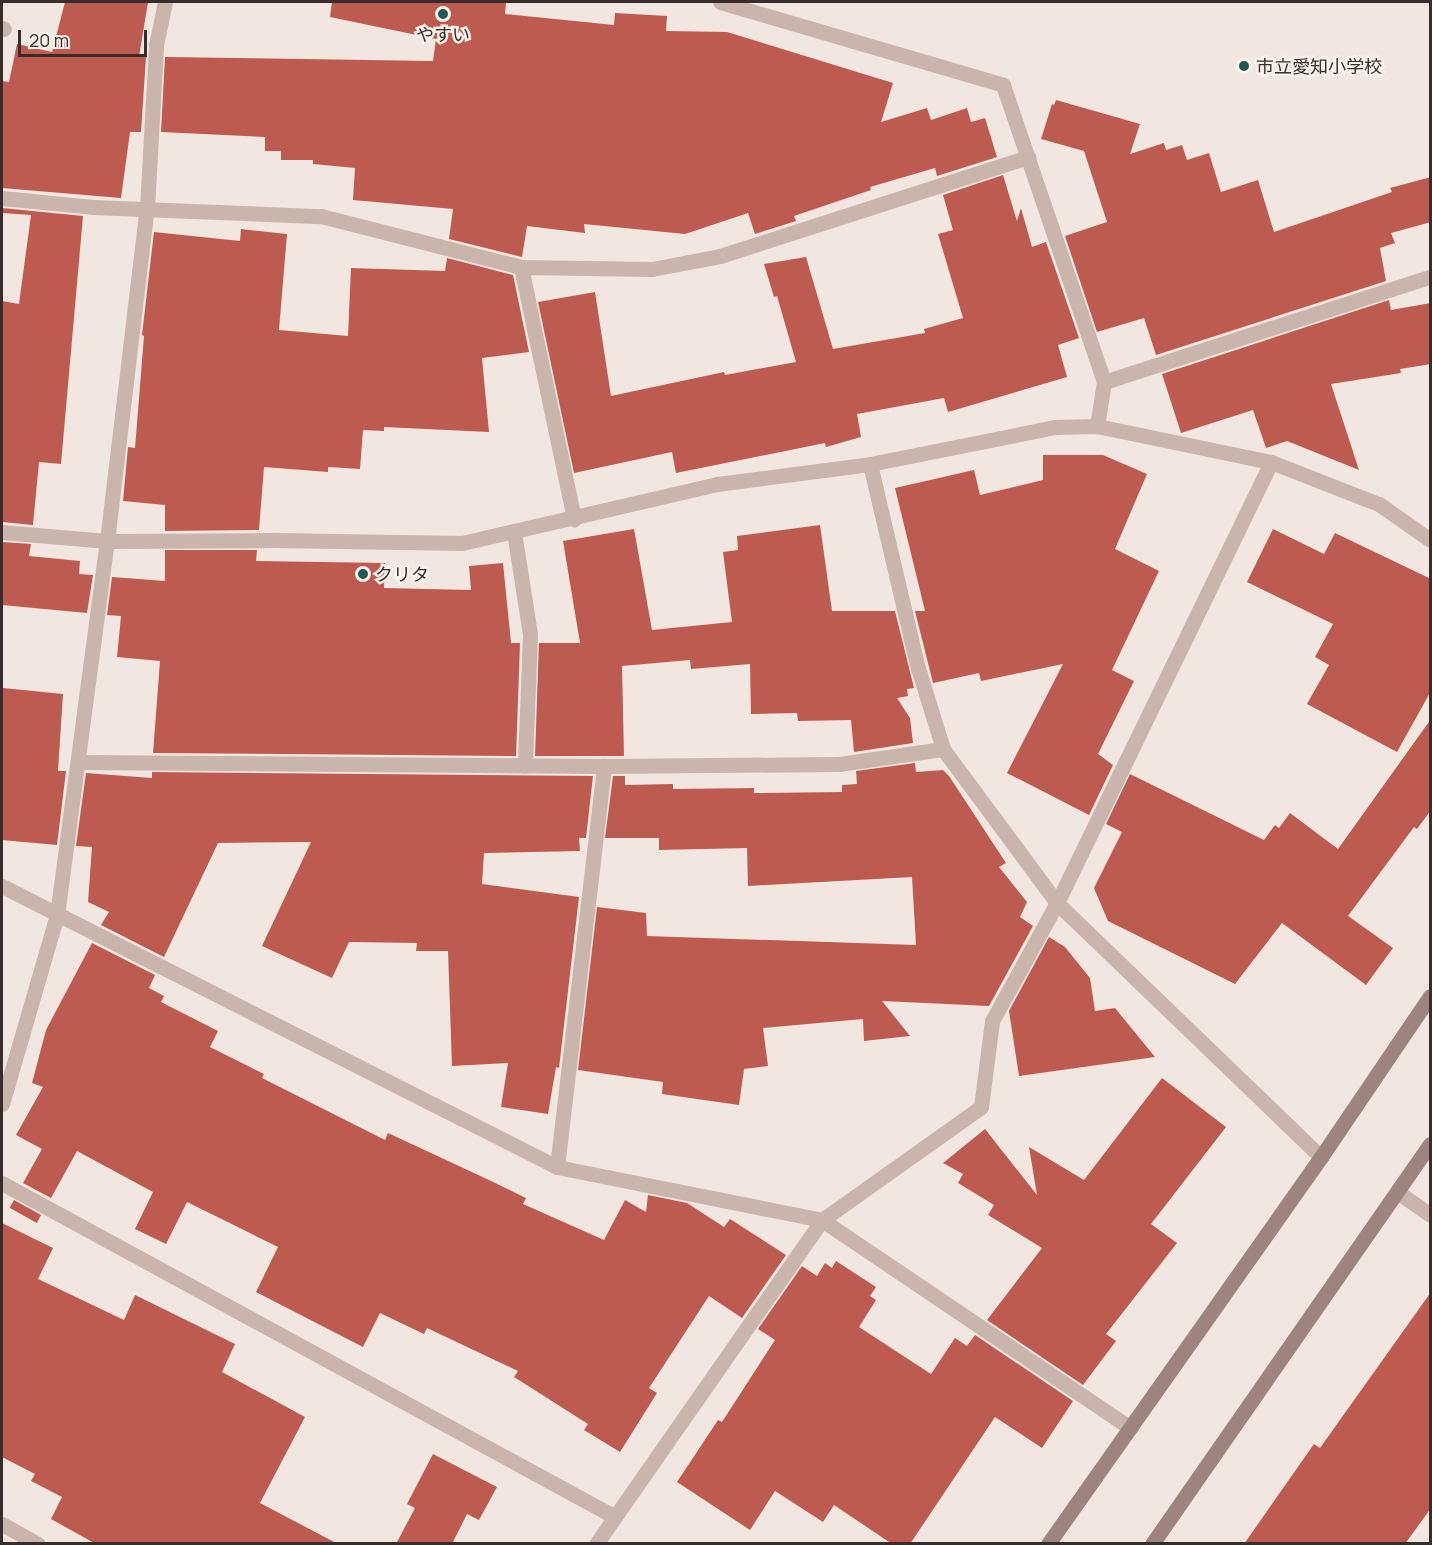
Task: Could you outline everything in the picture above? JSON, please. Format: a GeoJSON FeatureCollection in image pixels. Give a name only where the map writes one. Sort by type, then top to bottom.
{"type":"FeatureCollection","features":[{"type":"Feature","properties":{"kind":"street"},"geometry":{"type":"LineString","coordinates":[[2,1104],[57,915],[107,542],[147,208],[156,45],[165,2]]}},
{"type":"Feature","properties":{"kind":"street"},"geometry":{"type":"LineString","coordinates":[[720,2],[1004,85],[1104,382],[1097,426]]}},
{"type":"Feature","properties":{"kind":"street"},"geometry":{"type":"LineString","coordinates":[[2,198],[93,207],[321,216],[521,267],[652,269],[720,256],[1028,157]]}},
{"type":"Feature","properties":{"kind":"street"},"geometry":{"type":"LineString","coordinates":[[521,267],[574,519]]}},
{"type":"Feature","properties":{"kind":"street"},"geometry":{"type":"LineString","coordinates":[[1104,382],[1431,277]]}},
{"type":"Feature","properties":{"kind":"street"},"geometry":{"type":"LineString","coordinates":[[2,532],[107,542],[275,540],[462,543],[574,519],[717,484],[870,464],[1055,427],[1097,426],[1271,462],[1379,504],[1431,540]]}},
{"type":"Feature","properties":{"kind":"street"},"geometry":{"type":"LineString","coordinates":[[596,1544],[822,1220],[981,1107],[992,1021],[1057,903],[1271,462]]}},
{"type":"Feature","properties":{"kind":"street"},"geometry":{"type":"LineString","coordinates":[[870,464],[918,668],[943,748],[1057,903],[1321,1157]]}},
{"type":"Feature","properties":{"kind":"street"},"geometry":{"type":"LineString","coordinates":[[514,532],[530,634],[525,766]]}},
{"type":"Feature","properties":{"kind":"street"},"geometry":{"type":"LineString","coordinates":[[78,762],[525,766],[839,764],[943,748]]}},
{"type":"Feature","properties":{"kind":"street"},"geometry":{"type":"LineString","coordinates":[[557,1167],[604,766]]}},
{"type":"Feature","properties":{"kind":"street"},"geometry":{"type":"LineString","coordinates":[[2,886],[557,1167],[822,1220],[1130,1428]]}},
{"type":"Feature","properties":{"kind":"street"},"geometry":{"type":"LineString","coordinates":[[1048,1544],[1321,1157],[1431,996]]}},
{"type":"Feature","properties":{"kind":"street"},"geometry":{"type":"LineString","coordinates":[[1152,1544],[1431,1144]]}},
{"type":"Feature","properties":{"kind":"street"},"geometry":{"type":"LineString","coordinates":[[2,1184],[615,1517]]}},
{"type":"Feature","properties":{"kind":"street"},"geometry":{"type":"LineString","coordinates":[[1399,1193],[1431,1215]]}},
{"type":"Feature","properties":{"kind":"street"},"geometry":{"type":"LineString","coordinates":[[2,1524],[38,1544]]}},
{"type":"Feature","properties":{"kind":"building"},"geometry":{"type":"Polygon","coordinates":[[[65,2],[148,2],[139,57],[146,57],[141,132],[130,132],[121,198],[2,188],[2,81],[9,82],[17,44],[52,52],[65,2]]]}},
{"type":"Feature","properties":{"kind":"building"},"geometry":{"type":"Polygon","coordinates":[[[332,2],[506,2],[505,14],[614,25],[615,13],[667,16],[666,31],[727,32],[893,83],[881,122],[927,108],[931,120],[967,108],[971,122],[985,118],[997,157],[937,176],[935,168],[870,187],[871,190],[794,216],[796,221],[755,234],[748,213],[685,234],[584,224],[585,233],[527,226],[522,257],[449,239],[453,209],[353,200],[355,168],[313,164],[313,160],[281,160],[281,151],[265,151],[265,137],[161,132],[165,57],[433,61],[436,39],[330,17],[332,2]]]}},
{"type":"Feature","properties":{"kind":"building"},"geometry":{"type":"Polygon","coordinates":[[[1056,100],[1140,124],[1130,154],[1164,143],[1166,150],[1182,145],[1187,160],[1209,153],[1221,192],[1258,180],[1274,232],[1392,192],[1390,188],[1431,177],[1431,222],[1391,233],[1395,243],[1380,248],[1386,281],[1156,355],[1144,318],[1097,332],[1065,236],[1107,222],[1084,151],[1041,139],[1052,104],[1054,105],[1056,100]]]}},
{"type":"Feature","properties":{"kind":"building"},"geometry":{"type":"Polygon","coordinates":[[[1003,175],[1017,221],[1021,208],[1032,247],[1046,242],[1079,338],[1058,345],[1067,377],[948,412],[944,398],[857,414],[861,437],[826,447],[825,443],[676,473],[672,452],[574,473],[538,302],[595,292],[611,396],[724,372],[725,375],[796,362],[777,296],[774,297],[764,264],[806,257],[833,349],[925,333],[924,329],[963,318],[938,234],[953,230],[943,195],[1003,175]]]}},
{"type":"Feature","properties":{"kind":"building"},"geometry":{"type":"Polygon","coordinates":[[[2,208],[83,216],[61,464],[39,462],[33,525],[2,522],[2,301],[19,304],[31,215],[2,213],[2,208]]]}},
{"type":"Feature","properties":{"kind":"building"},"geometry":{"type":"Polygon","coordinates":[[[241,229],[287,234],[279,330],[348,336],[351,268],[445,271],[447,258],[513,275],[529,352],[482,358],[489,432],[384,427],[384,431],[363,430],[360,469],[328,467],[328,472],[264,467],[259,530],[165,531],[165,505],[123,501],[128,447],[135,448],[144,336],[142,335],[154,232],[240,241],[241,229]]]}},
{"type":"Feature","properties":{"kind":"building"},"geometry":{"type":"Polygon","coordinates":[[[1389,300],[1391,310],[1431,303],[1431,364],[1400,369],[1401,373],[1331,384],[1359,470],[1287,441],[1266,448],[1253,410],[1181,433],[1162,374],[1389,300]]]}},
{"type":"Feature","properties":{"kind":"building"},"geometry":{"type":"Polygon","coordinates":[[[1043,455],[1103,455],[1147,474],[1115,549],[1159,571],[1112,670],[1134,681],[1098,754],[1113,765],[1089,815],[1007,773],[1063,664],[981,681],[979,673],[933,683],[915,611],[925,611],[895,488],[974,470],[980,495],[1043,480],[1043,455]]]}},
{"type":"Feature","properties":{"kind":"building"},"geometry":{"type":"Polygon","coordinates":[[[820,525],[832,611],[895,611],[914,688],[907,689],[908,696],[897,698],[910,718],[913,743],[854,752],[851,720],[798,721],[797,713],[751,714],[750,664],[691,669],[690,660],[622,666],[624,756],[535,756],[539,643],[580,643],[563,541],[634,529],[652,630],[732,622],[723,552],[738,550],[737,536],[820,525]]]}},
{"type":"Feature","properties":{"kind":"building"},"geometry":{"type":"Polygon","coordinates":[[[1273,529],[1324,554],[1335,533],[1431,579],[1431,691],[1397,752],[1307,704],[1329,665],[1315,657],[1333,624],[1247,582],[1273,529]]]}},
{"type":"Feature","properties":{"kind":"building"},"geometry":{"type":"Polygon","coordinates":[[[2,542],[31,544],[29,556],[80,561],[79,574],[93,575],[87,613],[2,605],[2,542]]]}},
{"type":"Feature","properties":{"kind":"building"},"geometry":{"type":"Polygon","coordinates":[[[165,550],[257,550],[256,561],[385,563],[384,588],[471,590],[469,566],[503,563],[511,643],[520,643],[516,756],[153,753],[160,661],[117,657],[121,616],[107,615],[112,577],[165,581],[165,550]]]}},
{"type":"Feature","properties":{"kind":"building"},"geometry":{"type":"Polygon","coordinates":[[[3,688],[63,694],[58,771],[66,771],[57,845],[2,840],[3,688]]]}},
{"type":"Feature","properties":{"kind":"building"},"geometry":{"type":"Polygon","coordinates":[[[1431,719],[1431,810],[1417,829],[1414,827],[1348,916],[1393,948],[1366,985],[1282,923],[1235,984],[1108,921],[1094,888],[1122,832],[1106,824],[1130,774],[1264,840],[1275,825],[1279,828],[1290,813],[1338,849],[1431,719]]]}},
{"type":"Feature","properties":{"kind":"building"},"geometry":{"type":"Polygon","coordinates":[[[915,763],[916,772],[943,770],[949,776],[1006,863],[999,867],[1027,902],[1020,917],[1033,926],[989,1006],[882,1001],[910,1036],[864,1041],[863,1019],[763,1028],[768,1066],[744,1069],[739,1105],[662,1094],[663,1082],[578,1070],[597,907],[646,913],[647,936],[916,945],[912,877],[748,886],[747,848],[659,850],[659,838],[605,838],[613,776],[625,776],[625,785],[673,784],[673,789],[754,788],[754,793],[842,792],[842,785],[857,784],[856,771],[915,763]]]}},
{"type":"Feature","properties":{"kind":"building"},"geometry":{"type":"Polygon","coordinates":[[[152,772],[593,776],[586,838],[579,838],[580,851],[484,853],[482,884],[579,897],[559,1068],[556,1067],[548,1114],[501,1107],[508,1063],[452,1066],[448,951],[416,951],[417,943],[349,942],[332,978],[262,946],[311,842],[218,843],[164,957],[101,925],[109,912],[88,902],[92,847],[76,846],[86,773],[152,778],[152,772]]]}},
{"type":"Feature","properties":{"kind":"building"},"geometry":{"type":"Polygon","coordinates":[[[1049,937],[1065,947],[1090,978],[1095,1011],[1115,1008],[1155,1057],[1019,1076],[1009,1011],[1049,937]]]}},
{"type":"Feature","properties":{"kind":"building"},"geometry":{"type":"Polygon","coordinates":[[[92,943],[155,975],[149,988],[164,996],[161,1002],[218,1031],[210,1047],[264,1074],[262,1078],[385,1140],[388,1133],[526,1198],[523,1204],[604,1240],[625,1200],[646,1212],[648,1195],[687,1203],[724,1227],[730,1219],[786,1255],[742,1318],[709,1296],[649,1388],[657,1393],[620,1452],[584,1430],[588,1424],[514,1377],[518,1371],[427,1328],[424,1334],[380,1313],[363,1347],[256,1292],[278,1247],[187,1202],[166,1244],[135,1229],[153,1192],[77,1151],[51,1198],[23,1183],[42,1149],[16,1135],[43,1087],[32,1083],[46,1030],[92,943]]]}},
{"type":"Feature","properties":{"kind":"building"},"geometry":{"type":"Polygon","coordinates":[[[1162,1078],[1226,1127],[1151,1224],[1177,1243],[1106,1334],[1116,1341],[1083,1385],[987,1320],[1042,1248],[988,1215],[994,1205],[958,1183],[963,1174],[943,1163],[985,1129],[1037,1195],[1029,1147],[1084,1180],[1162,1078]]]}},
{"type":"Feature","properties":{"kind":"building"},"geometry":{"type":"Polygon","coordinates":[[[14,1200],[41,1215],[37,1223],[10,1208],[14,1200]]]}},
{"type":"Feature","properties":{"kind":"building"},"geometry":{"type":"Polygon","coordinates":[[[2,1223],[53,1248],[38,1279],[124,1320],[135,1295],[235,1344],[222,1372],[305,1417],[260,1503],[338,1544],[96,1544],[51,1519],[62,1497],[31,1481],[35,1474],[2,1457],[2,1223]]]}},
{"type":"Feature","properties":{"kind":"building"},"geometry":{"type":"Polygon","coordinates":[[[836,1261],[876,1287],[870,1296],[876,1300],[859,1327],[931,1374],[955,1338],[967,1346],[975,1335],[1073,1401],[1042,1448],[995,1417],[910,1544],[892,1544],[834,1505],[823,1522],[775,1491],[750,1530],[677,1482],[718,1420],[722,1422],[775,1340],[758,1329],[802,1266],[817,1276],[825,1263],[832,1268],[836,1261]]]}},
{"type":"Feature","properties":{"kind":"building"},"geometry":{"type":"Polygon","coordinates":[[[1431,1292],[1431,1508],[1405,1544],[1244,1544],[1314,1444],[1320,1448],[1431,1292]]]}},
{"type":"Feature","properties":{"kind":"building"},"geometry":{"type":"Polygon","coordinates":[[[433,1454],[497,1487],[479,1520],[467,1514],[452,1544],[396,1544],[415,1508],[407,1504],[433,1454]]]}},
{"type":"Feature","properties":{"kind":"place","name":"やすい"},"geometry":{"type":"Point","coordinates":[443,14]}},
{"type":"Feature","properties":{"kind":"place","name":"市立愛知小学校"},"geometry":{"type":"Point","coordinates":[1244,66]}},
{"type":"Feature","properties":{"kind":"place","name":"クリタ"},"geometry":{"type":"Point","coordinates":[363,574]}}]}
